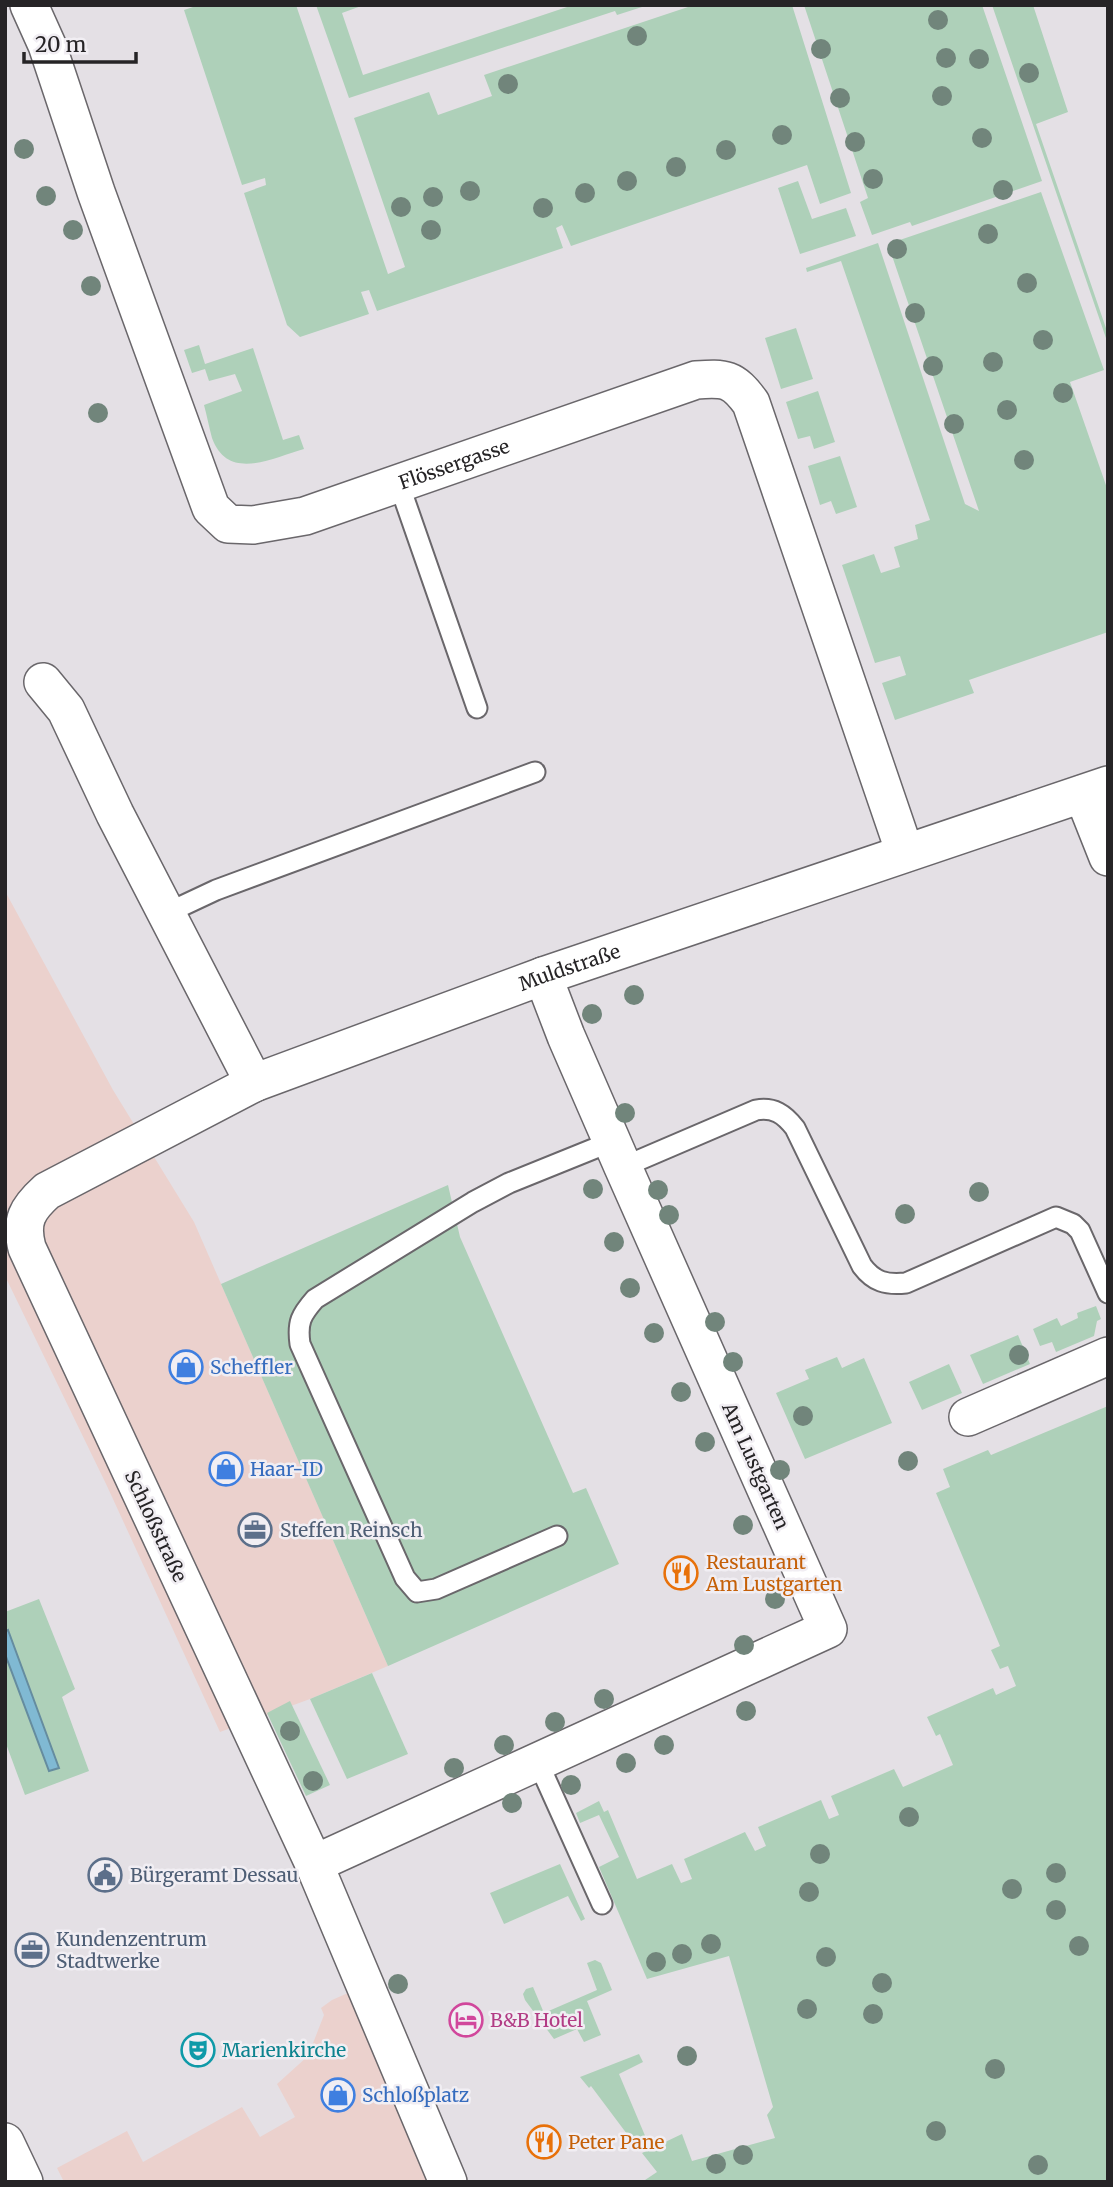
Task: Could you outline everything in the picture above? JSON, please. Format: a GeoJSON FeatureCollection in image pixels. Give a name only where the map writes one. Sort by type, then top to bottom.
{"type":"FeatureCollection","features":[{"type":"Feature","properties":{"kind":"street","name":"Flössergasse"},"geometry":{"type":"LineString","coordinates":[[29,5],[47,45],[96,192],[211,508],[228,524],[253,525],[305,516],[696,380],[719,378],[739,387],[751,403],[905,853]]}},
{"type":"Feature","properties":{"kind":"street"},"geometry":{"type":"LineString","coordinates":[[43,682],[66,710],[115,814],[254,1083]]}},
{"type":"Feature","properties":{"kind":"street","name":"Muldstraße"},"geometry":{"type":"LineString","coordinates":[[26,1207],[254,1083],[543,976],[1095,789]]}},
{"type":"Feature","properties":{"kind":"street"},"geometry":{"type":"LineString","coordinates":[[1095,789],[1108,857]]}},
{"type":"Feature","properties":{"kind":"street","name":"Am Lustgarten"},"geometry":{"type":"LineString","coordinates":[[314,1864],[828,1629],[566,1036],[543,976]]}},
{"type":"Feature","properties":{"kind":"street","name":"Schloßstraße"},"geometry":{"type":"LineString","coordinates":[[26,1207],[23,1233],[27,1248],[314,1864]]}},
{"type":"Feature","properties":{"kind":"street"},"geometry":{"type":"LineString","coordinates":[[968,1417],[1108,1356]]}},
{"type":"Feature","properties":{"kind":"street"},"geometry":{"type":"LineString","coordinates":[[314,1864],[448,2182]]}},
{"type":"Feature","properties":{"kind":"street"},"geometry":{"type":"LineString","coordinates":[[5,2142],[24,2182]]}},
{"type":"Feature","properties":{"kind":"lane"},"geometry":{"type":"LineString","coordinates":[[398,484],[477,708]]}},
{"type":"Feature","properties":{"kind":"lane"},"geometry":{"type":"LineString","coordinates":[[167,913],[216,890],[535,772]]}},
{"type":"Feature","properties":{"kind":"lane"},"geometry":{"type":"LineString","coordinates":[[557,1536],[436,1590],[417,1592],[405,1578],[300,1344],[298,1329],[303,1313],[315,1298],[472,1202],[509,1183],[618,1154],[756,1110],[772,1109],[781,1113],[795,1128],[862,1266],[869,1275],[884,1284],[906,1283],[1056,1217],[1073,1224],[1080,1231],[1108,1293]]}},
{"type":"Feature","properties":{"kind":"lane"},"geometry":{"type":"LineString","coordinates":[[537,1760],[602,1904]]}},
{"type":"Feature","properties":{"kind":"shaded area"},"geometry":{"type":"Polygon","coordinates":[[[5,891],[113,1090],[194,1222],[388,1666],[310,1699],[220,1732],[107,1486],[5,1276],[5,891]]]}},
{"type":"Feature","properties":{"kind":"shaded area","name":"Schloßplatz"},"geometry":{"type":"Polygon","coordinates":[[[348,1993],[431,2182],[64,2182],[57,2168],[127,2131],[143,2162],[242,2107],[260,2137],[295,2117],[277,2084],[308,2056],[324,2015],[321,2008],[348,1993]]]}},
{"type":"Feature","properties":{"kind":"green space"},"geometry":{"type":"Polygon","coordinates":[[[199,5],[296,5],[388,274],[405,267],[354,118],[429,92],[438,115],[492,96],[484,75],[694,5],[792,5],[851,193],[820,204],[807,165],[571,246],[562,225],[556,228],[563,248],[377,311],[369,290],[361,292],[369,314],[300,337],[287,325],[244,193],[266,185],[265,178],[242,185],[184,10],[199,5]]]}},
{"type":"Feature","properties":{"kind":"green space"},"geometry":{"type":"Polygon","coordinates":[[[316,5],[364,5],[342,13],[363,75],[573,5],[642,7],[617,15],[615,11],[349,98],[316,5]]]}},
{"type":"Feature","properties":{"kind":"green space"},"geometry":{"type":"Polygon","coordinates":[[[804,5],[982,5],[1042,181],[912,226],[910,222],[872,235],[860,202],[868,198],[804,5]]]}},
{"type":"Feature","properties":{"kind":"green space"},"geometry":{"type":"Polygon","coordinates":[[[992,5],[1033,5],[1068,112],[1036,124],[1108,334],[1108,344],[992,5]]]}},
{"type":"Feature","properties":{"kind":"green space"},"geometry":{"type":"Polygon","coordinates":[[[798,181],[812,219],[846,208],[856,236],[800,254],[778,188],[798,181]]]}},
{"type":"Feature","properties":{"kind":"green space"},"geometry":{"type":"Polygon","coordinates":[[[1041,192],[1104,370],[1070,382],[1108,491],[1108,632],[969,680],[974,693],[895,720],[882,683],[906,675],[900,656],[875,663],[842,565],[874,554],[881,573],[900,567],[894,547],[918,539],[915,525],[930,520],[841,261],[807,272],[806,268],[878,243],[965,504],[979,511],[888,244],[1041,192]]]}},
{"type":"Feature","properties":{"kind":"green space"},"geometry":{"type":"Polygon","coordinates":[[[796,328],[813,379],[781,389],[765,338],[796,328]]]}},
{"type":"Feature","properties":{"kind":"green space"},"geometry":{"type":"Polygon","coordinates":[[[199,345],[205,364],[253,348],[283,440],[299,435],[304,449],[252,463],[229,460],[219,451],[212,438],[204,405],[242,391],[235,374],[209,381],[205,369],[192,373],[184,350],[199,345]]]}},
{"type":"Feature","properties":{"kind":"green space"},"geometry":{"type":"Polygon","coordinates":[[[818,391],[835,442],[814,449],[810,436],[798,439],[786,402],[818,391]]]}},
{"type":"Feature","properties":{"kind":"green space"},"geometry":{"type":"Polygon","coordinates":[[[840,456],[857,507],[836,514],[831,501],[820,505],[808,466],[840,456]]]}},
{"type":"Feature","properties":{"kind":"green space"},"geometry":{"type":"Polygon","coordinates":[[[448,1185],[460,1237],[573,1493],[586,1488],[619,1564],[388,1666],[221,1284],[448,1185]]]}},
{"type":"Feature","properties":{"kind":"green space"},"geometry":{"type":"Polygon","coordinates":[[[1096,1306],[1101,1319],[1097,1321],[1094,1336],[1056,1352],[1052,1342],[1040,1346],[1033,1329],[1057,1318],[1061,1326],[1078,1318],[1077,1313],[1096,1306]]]}},
{"type":"Feature","properties":{"kind":"green space"},"geometry":{"type":"Polygon","coordinates":[[[1018,1335],[1030,1364],[983,1384],[970,1355],[1018,1335]]]}},
{"type":"Feature","properties":{"kind":"green space"},"geometry":{"type":"Polygon","coordinates":[[[837,1357],[842,1368],[864,1358],[892,1423],[805,1459],[776,1393],[809,1379],[805,1370],[837,1357]]]}},
{"type":"Feature","properties":{"kind":"green space"},"geometry":{"type":"Polygon","coordinates":[[[949,1364],[962,1393],[922,1410],[909,1382],[949,1364]]]}},
{"type":"Feature","properties":{"kind":"green space"},"geometry":{"type":"Polygon","coordinates":[[[1108,1406],[1108,2182],[642,2182],[657,2172],[642,2153],[682,2134],[692,2161],[775,2138],[767,2115],[773,2107],[729,1956],[647,1979],[599,1867],[619,1857],[599,1815],[580,1823],[576,1813],[599,1801],[604,1812],[608,1810],[637,1879],[672,1864],[681,1883],[692,1879],[684,1859],[745,1832],[755,1851],[766,1846],[758,1827],[821,1800],[829,1819],[839,1815],[831,1796],[894,1769],[903,1787],[953,1765],[940,1734],[936,1736],[927,1717],[993,1688],[996,1695],[1016,1686],[1008,1666],[1000,1669],[991,1650],[1000,1646],[936,1493],[950,1487],[943,1469],[988,1450],[991,1455],[1108,1406]]]}},
{"type":"Feature","properties":{"kind":"green space"},"geometry":{"type":"Polygon","coordinates":[[[39,1599],[75,1689],[62,1697],[89,1771],[25,1795],[5,1741],[5,1612],[39,1599]]]}},
{"type":"Feature","properties":{"kind":"green space"},"geometry":{"type":"Polygon","coordinates":[[[372,1673],[408,1754],[347,1779],[310,1699],[372,1673]]]}},
{"type":"Feature","properties":{"kind":"green space"},"geometry":{"type":"Polygon","coordinates":[[[290,1701],[330,1785],[306,1796],[267,1713],[290,1701]]]}},
{"type":"Feature","properties":{"kind":"green space"},"geometry":{"type":"Polygon","coordinates":[[[560,1864],[585,1919],[581,1921],[568,1896],[504,1924],[490,1893],[560,1864]]]}},
{"type":"Feature","properties":{"kind":"green space"},"geometry":{"type":"Polygon","coordinates":[[[595,1960],[601,1963],[612,1990],[587,2001],[601,2035],[584,2042],[577,2029],[554,2039],[523,1994],[526,1989],[533,1987],[544,2013],[597,1990],[587,1963],[595,1960]]]}},
{"type":"Feature","properties":{"kind":"green space"},"geometry":{"type":"Polygon","coordinates":[[[639,2054],[643,2062],[619,2074],[646,2138],[636,2146],[591,2086],[589,2088],[580,2077],[639,2054]]]}},
{"type":"Feature","properties":{"kind":"water"},"geometry":{"type":"Polygon","coordinates":[[[8,1630],[59,1768],[49,1771],[5,1654],[5,1632],[8,1630]]]}},
{"type":"Feature","properties":{"kind":"place","name":"Scheffler"},"geometry":{"type":"Point","coordinates":[186,1367]}},
{"type":"Feature","properties":{"kind":"place","name":"Haar-ID"},"geometry":{"type":"Point","coordinates":[226,1469]}},
{"type":"Feature","properties":{"kind":"place","name":"Steffen Reinsch"},"geometry":{"type":"Point","coordinates":[255,1530]}},
{"type":"Feature","properties":{"kind":"place","name":"Restaurant Am Lustgarten"},"geometry":{"type":"Point","coordinates":[681,1573]}},
{"type":"Feature","properties":{"kind":"place","name":"Bürgeramt Dessau"},"geometry":{"type":"Point","coordinates":[105,1875]}},
{"type":"Feature","properties":{"kind":"place","name":"Kundenzentrum Stadtwerke"},"geometry":{"type":"Point","coordinates":[32,1950]}},
{"type":"Feature","properties":{"kind":"place","name":"B&B Hotel"},"geometry":{"type":"Point","coordinates":[466,2020]}},
{"type":"Feature","properties":{"kind":"place","name":"Marienkirche"},"geometry":{"type":"Point","coordinates":[198,2050]}},
{"type":"Feature","properties":{"kind":"place","name":"Schloßplatz"},"geometry":{"type":"Point","coordinates":[338,2095]}},
{"type":"Feature","properties":{"kind":"place","name":"Peter Pane"},"geometry":{"type":"Point","coordinates":[544,2142]}}]}
